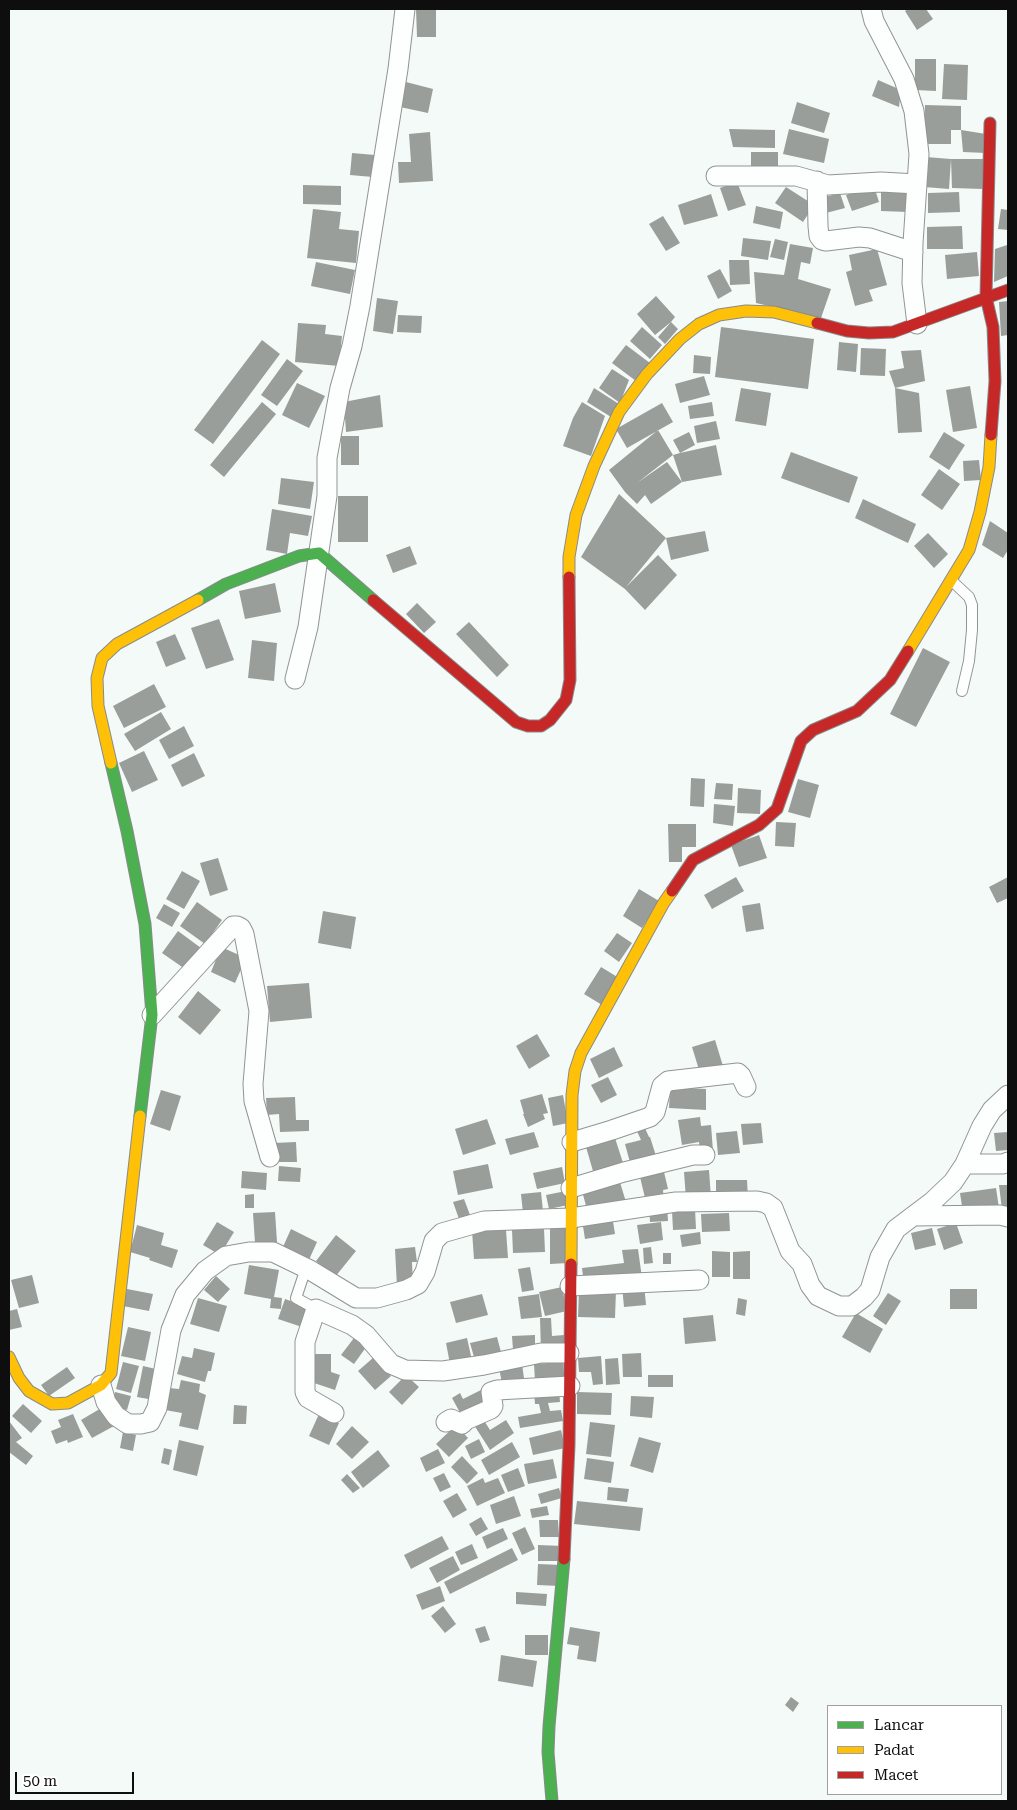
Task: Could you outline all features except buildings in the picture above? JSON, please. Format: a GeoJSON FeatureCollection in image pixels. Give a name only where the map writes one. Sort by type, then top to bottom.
{"type":"FeatureCollection","features":[{"type":"Feature","properties":{"kind":"street"},"geometry":{"type":"LineString","coordinates":[[295,679],[308,627],[327,496],[327,458],[340,388],[352,346],[360,306],[398,69],[405,9]]}},
{"type":"Feature","properties":{"kind":"street"},"geometry":{"type":"LineString","coordinates":[[871,9],[874,22],[904,79],[914,111],[919,154],[912,283],[917,324]]}},
{"type":"Feature","properties":{"kind":"street"},"geometry":{"type":"LineString","coordinates":[[552,1801],[548,1752],[549,1726],[563,1583],[569,1445],[572,1095],[575,1071],[582,1053],[663,904],[693,860],[759,825],[777,809],[801,741],[814,730],[857,711],[890,680],[952,581],[969,550],[980,512],[989,467],[995,380],[993,327],[986,297],[990,123]]}},
{"type":"Feature","properties":{"kind":"street"},"geometry":{"type":"LineString","coordinates":[[716,176],[796,176],[817,180],[828,185],[881,182],[917,184]]}},
{"type":"Feature","properties":{"kind":"street"},"geometry":{"type":"LineString","coordinates":[[817,180],[818,226],[819,236],[822,240],[870,238],[895,248],[913,252]]}},
{"type":"Feature","properties":{"kind":"street"},"geometry":{"type":"LineString","coordinates":[[9,1357],[19,1378],[29,1391],[52,1404],[68,1403],[100,1385],[110,1373],[152,1015],[145,924],[127,831],[98,706],[97,678],[102,658],[117,644],[226,584],[299,556],[319,553],[516,722],[528,726],[541,726],[550,720],[566,700],[570,680],[570,557],[576,515],[594,466],[619,412],[647,374],[680,339],[699,324],[719,315],[746,311],[774,312],[847,331],[868,333],[894,332],[1008,290]]}},
{"type":"Feature","properties":{"kind":"street"},"geometry":{"type":"LineString","coordinates":[[152,1015],[233,926],[241,928],[244,934],[259,1011],[252,1084],[254,1101],[270,1157]]}},
{"type":"Feature","properties":{"kind":"street"},"geometry":{"type":"LineString","coordinates":[[572,1142],[650,1117],[655,1112],[662,1086],[668,1081],[738,1073],[746,1087]]}},
{"type":"Feature","properties":{"kind":"street"},"geometry":{"type":"LineString","coordinates":[[100,1385],[106,1402],[116,1416],[128,1424],[150,1422],[157,1408],[171,1330],[185,1295],[205,1271],[226,1256],[249,1252],[273,1252],[306,1268],[356,1298],[377,1298],[406,1290],[418,1284],[425,1272],[434,1241],[442,1233],[484,1221],[571,1218],[676,1202],[757,1201],[766,1203],[773,1208],[787,1246],[804,1269],[810,1285],[818,1296],[839,1306],[852,1306],[870,1290],[880,1257],[896,1229],[943,1193],[965,1164],[982,1126],[992,1110],[1008,1095]]}},
{"type":"Feature","properties":{"kind":"street"},"geometry":{"type":"LineString","coordinates":[[571,1188],[624,1172],[693,1155],[705,1155]]}},
{"type":"Feature","properties":{"kind":"street"},"geometry":{"type":"LineString","coordinates":[[965,1164],[1003,1164],[1008,1162]]}},
{"type":"Feature","properties":{"kind":"street"},"geometry":{"type":"LineString","coordinates":[[913,1216],[1000,1215],[1008,1217]]}},
{"type":"Feature","properties":{"kind":"street"},"geometry":{"type":"LineString","coordinates":[[570,1286],[699,1280]]}},
{"type":"Feature","properties":{"kind":"street"},"geometry":{"type":"LineString","coordinates":[[334,1413],[308,1398],[305,1392],[305,1342],[316,1309],[352,1325],[366,1335],[391,1364],[405,1370],[443,1371],[484,1366],[541,1353],[569,1353]]}},
{"type":"Feature","properties":{"kind":"street"},"geometry":{"type":"LineString","coordinates":[[446,1422],[451,1420],[462,1424],[466,1420],[491,1409],[493,1406],[491,1392],[497,1390],[570,1386]]}},
{"type":"Feature","properties":{"kind":"lane"},"geometry":{"type":"LineString","coordinates":[[952,581],[964,590],[972,606],[969,661],[962,691]]}},
{"type":"Feature","properties":{"kind":"lane"},"geometry":{"type":"LineString","coordinates":[[306,1268],[296,1298],[316,1309]]}},
{"type":"Feature","properties":{"kind":"traffic: fast"},"geometry":{"type":"LineString","coordinates":[[198,600],[226,584],[299,556],[319,553],[373,600]]}},
{"type":"Feature","properties":{"kind":"traffic: fast"},"geometry":{"type":"LineString","coordinates":[[111,763],[127,831],[145,924],[152,1015],[140,1116]]}},
{"type":"Feature","properties":{"kind":"traffic: fast"},"geometry":{"type":"LineString","coordinates":[[552,1801],[548,1752],[549,1726],[564,1559]]}},
{"type":"Feature","properties":{"kind":"traffic: slow"},"geometry":{"type":"LineString","coordinates":[[569,577],[569,557],[576,515],[594,466],[619,412],[647,374],[680,339],[699,324],[719,315],[746,311],[774,312],[817,323]]}},
{"type":"Feature","properties":{"kind":"traffic: slow"},"geometry":{"type":"LineString","coordinates":[[908,651],[969,550],[980,512],[989,467],[991,435]]}},
{"type":"Feature","properties":{"kind":"traffic: slow"},"geometry":{"type":"LineString","coordinates":[[111,763],[98,706],[97,678],[102,658],[117,644],[198,600]]}},
{"type":"Feature","properties":{"kind":"traffic: slow"},"geometry":{"type":"LineString","coordinates":[[571,1264],[572,1095],[575,1071],[581,1053],[672,891]]}},
{"type":"Feature","properties":{"kind":"traffic: slow"},"geometry":{"type":"LineString","coordinates":[[9,1357],[19,1378],[29,1391],[52,1404],[68,1403],[101,1385],[111,1373],[140,1116]]}},
{"type":"Feature","properties":{"kind":"traffic: jam"},"geometry":{"type":"LineString","coordinates":[[990,123],[986,297],[993,327],[995,381],[991,435]]}},
{"type":"Feature","properties":{"kind":"traffic: jam"},"geometry":{"type":"LineString","coordinates":[[817,323],[847,331],[869,333],[893,332],[1008,290]]}},
{"type":"Feature","properties":{"kind":"traffic: jam"},"geometry":{"type":"LineString","coordinates":[[373,600],[516,722],[528,726],[541,726],[550,720],[566,700],[570,680],[569,577]]}},
{"type":"Feature","properties":{"kind":"traffic: jam"},"geometry":{"type":"LineString","coordinates":[[672,891],[693,860],[759,825],[777,809],[801,741],[813,730],[857,711],[890,680],[908,651]]}},
{"type":"Feature","properties":{"kind":"traffic: jam"},"geometry":{"type":"LineString","coordinates":[[564,1559],[569,1445],[571,1264]]}}]}
